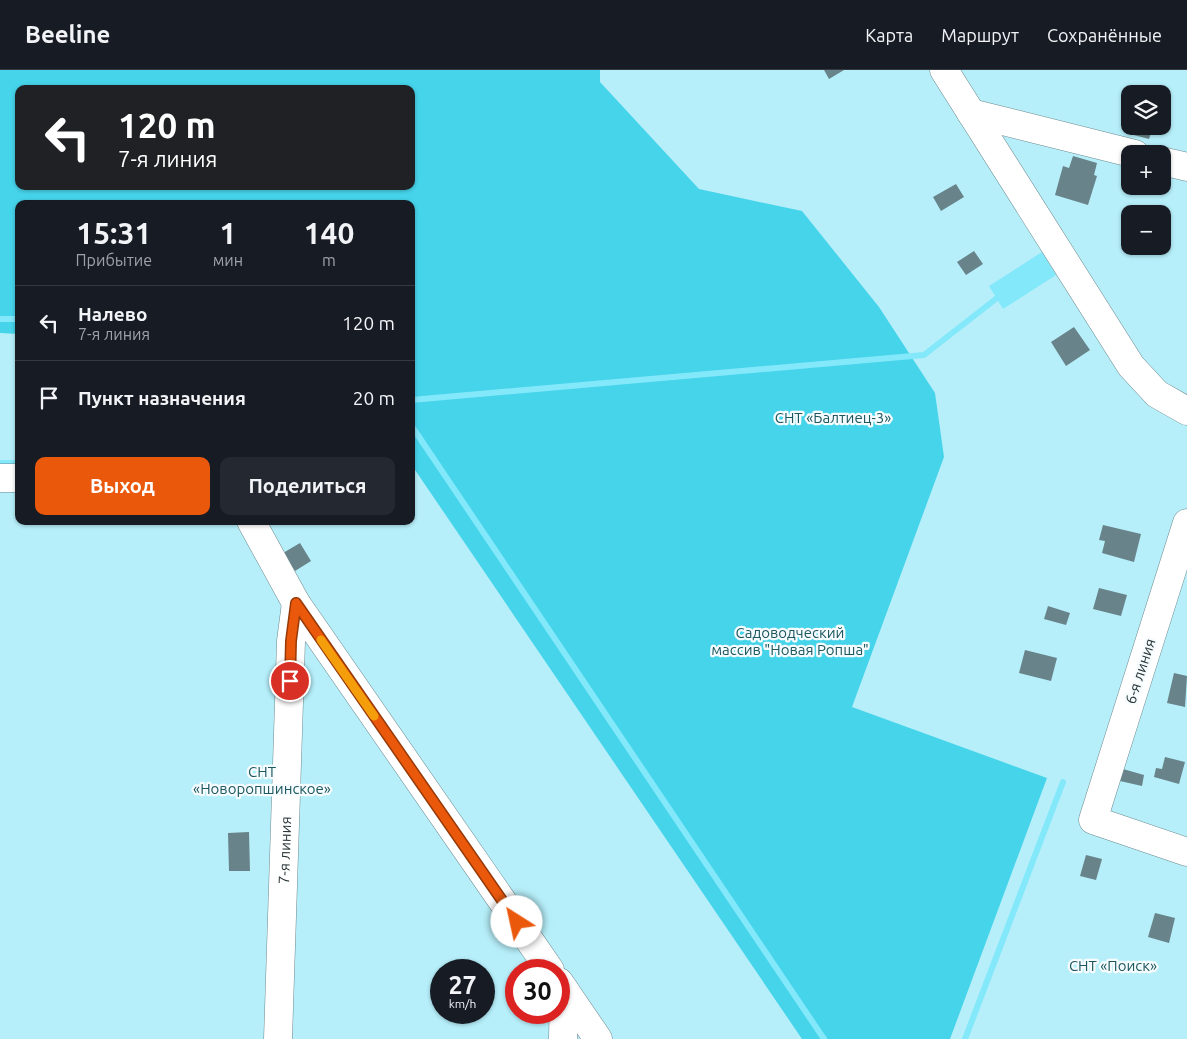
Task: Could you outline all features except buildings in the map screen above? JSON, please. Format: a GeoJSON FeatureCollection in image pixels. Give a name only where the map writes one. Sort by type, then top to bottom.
{"type":"FeatureCollection","features":[{"type":"Feature","properties":{"kind":"street"},"geometry":{"type":"LineString","coordinates":[[944,70],[1131,366],[1157,394],[1187,411]]}},
{"type":"Feature","properties":{"kind":"street"},"geometry":{"type":"LineString","coordinates":[[971,113],[1121,150]]}},
{"type":"Feature","properties":{"kind":"street"},"geometry":{"type":"LineString","coordinates":[[1171,163],[1187,167]]}},
{"type":"Feature","properties":{"kind":"street"},"geometry":{"type":"LineString","coordinates":[[0,478],[15,478]]}},
{"type":"Feature","properties":{"kind":"street","name":"6-я линия"},"geometry":{"type":"LineString","coordinates":[[1187,523],[1093,820],[1187,852]]}},
{"type":"Feature","properties":{"kind":"street"},"geometry":{"type":"LineString","coordinates":[[253,525],[296,603],[543,959]]}},
{"type":"Feature","properties":{"kind":"street","name":"7-я линия"},"geometry":{"type":"LineString","coordinates":[[278,1039],[291,641],[296,603]]}},
{"type":"Feature","properties":{"kind":"street"},"geometry":{"type":"LineString","coordinates":[[570,998],[598,1039]]}},
{"type":"Feature","properties":{"kind":"street"},"geometry":{"type":"LineString","coordinates":[[562,1024],[564,1039]]}},
{"type":"Feature","properties":{"kind":"green space","name":"Садоводческий массив \"Новая Ропша\""},"geometry":{"type":"Polygon","coordinates":[[[0,70],[1187,70],[1187,1039],[0,1039],[0,70]]]}},
{"type":"Feature","properties":{"kind":"green space","name":"СНТ «Балтиец-3»"},"geometry":{"type":"Polygon","coordinates":[[[0,70],[600,70],[600,82],[699,189],[802,211],[879,307],[935,393],[944,457],[852,707],[1047,778],[950,1039],[802,1039],[415,470],[415,200],[15,200],[15,334],[0,333],[0,70]]]}},
{"type":"Feature","properties":{"kind":"shaded area"},"geometry":{"type":"Polygon","coordinates":[[[1042,252],[1056,275],[1003,309],[989,286],[1042,252]]]}},
{"type":"Feature","properties":{"kind":"waterway"},"geometry":{"type":"LineString","coordinates":[[415,400],[924,355],[997,298]]}},
{"type":"Feature","properties":{"kind":"waterway"},"geometry":{"type":"LineString","coordinates":[[0,319],[15,319]]}},
{"type":"Feature","properties":{"kind":"waterway"},"geometry":{"type":"LineString","coordinates":[[415,431],[824,1039]]}},
{"type":"Feature","properties":{"kind":"waterway"},"geometry":{"type":"LineString","coordinates":[[0,463],[15,463]]}},
{"type":"Feature","properties":{"kind":"waterway"},"geometry":{"type":"LineString","coordinates":[[965,1039],[1063,782]]}},
{"type":"Feature","properties":{"kind":"slow traffic"},"geometry":{"type":"LineString","coordinates":[[321,640],[374,716]]}},
{"type":"Feature","properties":{"kind":"route"},"geometry":{"type":"LineString","coordinates":[[290,681],[291,641],[296,603],[517,922]]}},
{"type":"Feature","properties":{"kind":"park label","name":"СНТ «Новоропшинское»"},"geometry":{"type":"Point","coordinates":[262,780]}},
{"type":"Feature","properties":{"kind":"park label","name":"СНТ «Поиск»"},"geometry":{"type":"Point","coordinates":[1113,965]}}]}
